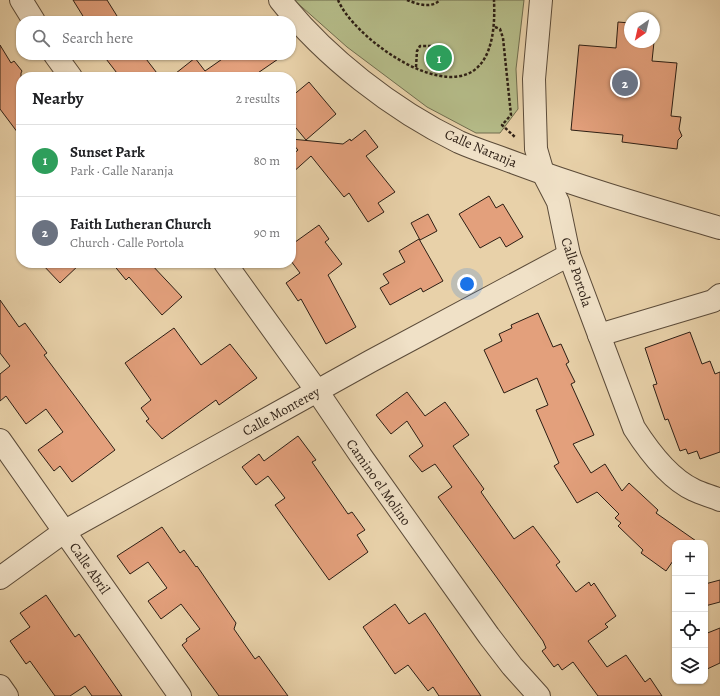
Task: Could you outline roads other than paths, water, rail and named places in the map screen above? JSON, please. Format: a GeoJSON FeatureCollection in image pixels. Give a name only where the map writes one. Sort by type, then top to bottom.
{"type":"FeatureCollection","features":[{"type":"Feature","properties":{"kind":"street"},"geometry":{"type":"LineString","coordinates":[[21,0],[31,16]]}},
{"type":"Feature","properties":{"kind":"street","name":"Calle Naranja"},"geometry":{"type":"LineString","coordinates":[[280,0],[293,16]]}},
{"type":"Feature","properties":{"kind":"street","name":"Calle Portola"},"geometry":{"type":"LineString","coordinates":[[541,0],[534,78],[536,150],[541,166],[558,202],[569,255],[634,428],[648,449],[667,470],[693,490],[720,500]]}},
{"type":"Feature","properties":{"kind":"street","name":"Calle Naranja"},"geometry":{"type":"LineString","coordinates":[[296,19],[347,69],[402,109],[459,142],[541,166],[720,228]]}},
{"type":"Feature","properties":{"kind":"street"},"geometry":{"type":"LineString","coordinates":[[58,60],[67,72]]}},
{"type":"Feature","properties":{"kind":"street","name":"Calle Monterey"},"geometry":{"type":"LineString","coordinates":[[0,578],[65,530],[317,391],[569,255]]}},
{"type":"Feature","properties":{"kind":"street","name":"Camino el Molino"},"geometry":{"type":"LineString","coordinates":[[229,268],[489,636],[512,666],[539,696]]}},
{"type":"Feature","properties":{"kind":"street"},"geometry":{"type":"LineString","coordinates":[[599,335],[713,301],[720,295]]}},
{"type":"Feature","properties":{"kind":"street","name":"Calle Abril"},"geometry":{"type":"LineString","coordinates":[[0,440],[65,530],[180,696]]}},
{"type":"Feature","properties":{"kind":"street"},"geometry":{"type":"LineString","coordinates":[[0,686],[7,696]]}},
{"type":"Feature","properties":{"kind":"place","name":"Sunset Park"},"geometry":{"type":"Point","coordinates":[439,58]}},
{"type":"Feature","properties":{"kind":"place","name":"Faith Lutheran Church"},"geometry":{"type":"Point","coordinates":[625,83]}}]}
